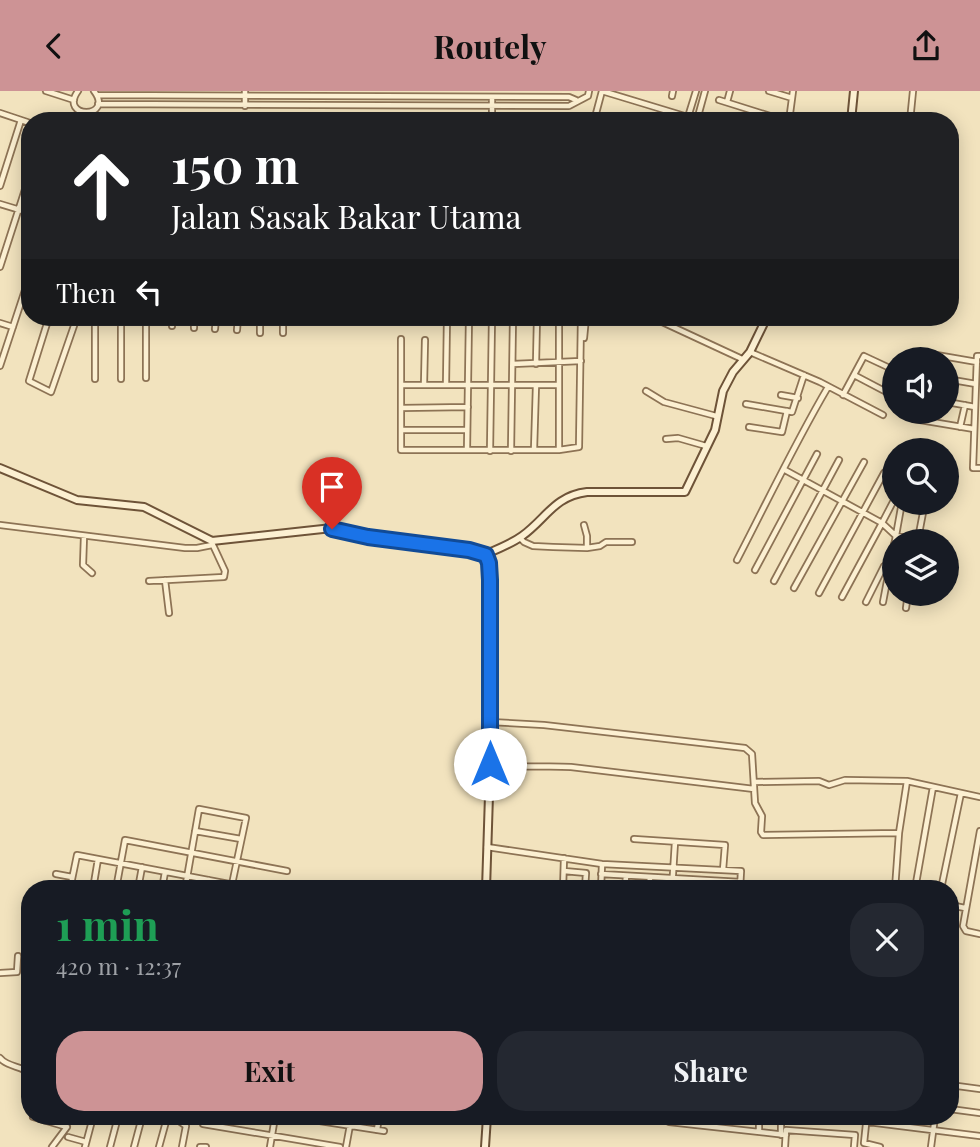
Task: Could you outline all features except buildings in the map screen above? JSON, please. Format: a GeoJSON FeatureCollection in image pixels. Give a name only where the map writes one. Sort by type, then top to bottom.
{"type":"FeatureCollection","features":[{"type":"Feature","properties":{"kind":"main road"},"geometry":{"type":"LineString","coordinates":[[852,112],[854,91]]}},
{"type":"Feature","properties":{"kind":"main road"},"geometry":{"type":"LineString","coordinates":[[0,468],[77,501],[144,507],[215,542],[332,529],[368,537],[469,550],[486,555],[520,538],[561,500],[573,494],[684,493],[715,430],[723,391],[742,359],[750,352],[763,326]]}},
{"type":"Feature","properties":{"kind":"main road"},"geometry":{"type":"LineString","coordinates":[[486,555],[489,563],[491,622],[486,880]]}},
{"type":"Feature","properties":{"kind":"main road"},"geometry":{"type":"LineString","coordinates":[[485,1147],[486,1125]]}},
{"type":"Feature","properties":{"kind":"street"},"geometry":{"type":"LineString","coordinates":[[46,91],[76,95]]}},
{"type":"Feature","properties":{"kind":"street"},"geometry":{"type":"LineString","coordinates":[[67,91],[76,95]]}},
{"type":"Feature","properties":{"kind":"street"},"geometry":{"type":"LineString","coordinates":[[98,104],[569,106],[588,96],[589,91]]}},
{"type":"Feature","properties":{"kind":"street"},"geometry":{"type":"LineString","coordinates":[[597,112],[602,91],[667,112]]}},
{"type":"Feature","properties":{"kind":"street"},"geometry":{"type":"LineString","coordinates":[[690,112],[696,91]]}},
{"type":"Feature","properties":{"kind":"street"},"geometry":{"type":"LineString","coordinates":[[701,112],[705,91]]}},
{"type":"Feature","properties":{"kind":"street"},"geometry":{"type":"LineString","coordinates":[[727,102],[730,91]]}},
{"type":"Feature","properties":{"kind":"street"},"geometry":{"type":"LineString","coordinates":[[768,91],[792,98]]}},
{"type":"Feature","properties":{"kind":"street"},"geometry":{"type":"LineString","coordinates":[[790,112],[793,91]]}},
{"type":"Feature","properties":{"kind":"street"},"geometry":{"type":"LineString","coordinates":[[911,112],[913,91]]}},
{"type":"Feature","properties":{"kind":"street"},"geometry":{"type":"LineString","coordinates":[[98,104],[95,93],[440,94],[569,97],[577,101]]}},
{"type":"Feature","properties":{"kind":"street"},"geometry":{"type":"LineString","coordinates":[[245,93],[245,106]]}},
{"type":"Feature","properties":{"kind":"street"},"geometry":{"type":"LineString","coordinates":[[76,95],[75,106],[82,112],[92,112],[98,104]]}},
{"type":"Feature","properties":{"kind":"street"},"geometry":{"type":"LineString","coordinates":[[492,97],[492,112]]}},
{"type":"Feature","properties":{"kind":"street"},"geometry":{"type":"LineString","coordinates":[[719,100],[759,112]]}},
{"type":"Feature","properties":{"kind":"street"},"geometry":{"type":"LineString","coordinates":[[0,113],[21,120],[0,186]]}},
{"type":"Feature","properties":{"kind":"street"},"geometry":{"type":"LineString","coordinates":[[0,267],[21,200]]}},
{"type":"Feature","properties":{"kind":"street"},"geometry":{"type":"LineString","coordinates":[[0,204],[21,210]]}},
{"type":"Feature","properties":{"kind":"street"},"geometry":{"type":"LineString","coordinates":[[0,366],[21,303]]}},
{"type":"Feature","properties":{"kind":"street"},"geometry":{"type":"LineString","coordinates":[[0,323],[13,327]]}},
{"type":"Feature","properties":{"kind":"street"},"geometry":{"type":"LineString","coordinates":[[46,326],[29,381],[51,392],[75,326]]}},
{"type":"Feature","properties":{"kind":"street"},"geometry":{"type":"LineString","coordinates":[[95,326],[95,379]]}},
{"type":"Feature","properties":{"kind":"street"},"geometry":{"type":"LineString","coordinates":[[121,326],[121,379]]}},
{"type":"Feature","properties":{"kind":"street"},"geometry":{"type":"LineString","coordinates":[[146,326],[146,378]]}},
{"type":"Feature","properties":{"kind":"street"},"geometry":{"type":"LineString","coordinates":[[237,326],[237,330]]}},
{"type":"Feature","properties":{"kind":"street"},"geometry":{"type":"LineString","coordinates":[[260,326],[260,333]]}},
{"type":"Feature","properties":{"kind":"street"},"geometry":{"type":"LineString","coordinates":[[283,326],[283,333]]}},
{"type":"Feature","properties":{"kind":"street"},"geometry":{"type":"LineString","coordinates":[[446,385],[447,326]]}},
{"type":"Feature","properties":{"kind":"street"},"geometry":{"type":"LineString","coordinates":[[467,450],[469,326]]}},
{"type":"Feature","properties":{"kind":"street"},"geometry":{"type":"LineString","coordinates":[[490,451],[492,326]]}},
{"type":"Feature","properties":{"kind":"street"},"geometry":{"type":"LineString","coordinates":[[511,451],[513,326]]}},
{"type":"Feature","properties":{"kind":"street"},"geometry":{"type":"LineString","coordinates":[[536,364],[537,326]]}},
{"type":"Feature","properties":{"kind":"street"},"geometry":{"type":"LineString","coordinates":[[559,326],[559,450]]}},
{"type":"Feature","properties":{"kind":"street"},"geometry":{"type":"LineString","coordinates":[[401,339],[401,450],[559,450],[579,447],[583,326]]}},
{"type":"Feature","properties":{"kind":"street"},"geometry":{"type":"LineString","coordinates":[[671,326],[742,359]]}},
{"type":"Feature","properties":{"kind":"street"},"geometry":{"type":"LineString","coordinates":[[424,385],[425,340]]}},
{"type":"Feature","properties":{"kind":"street"},"geometry":{"type":"LineString","coordinates":[[750,352],[821,383],[882,414]]}},
{"type":"Feature","properties":{"kind":"street"},"geometry":{"type":"LineString","coordinates":[[843,395],[864,356],[882,364]]}},
{"type":"Feature","properties":{"kind":"street"},"geometry":{"type":"LineString","coordinates":[[980,356],[977,356],[973,468],[980,468]]}},
{"type":"Feature","properties":{"kind":"street"},"geometry":{"type":"LineString","coordinates":[[959,359],[977,362]]}},
{"type":"Feature","properties":{"kind":"street"},"geometry":{"type":"LineString","coordinates":[[513,364],[581,362]]}},
{"type":"Feature","properties":{"kind":"street"},"geometry":{"type":"LineString","coordinates":[[746,404],[792,412],[804,375]]}},
{"type":"Feature","properties":{"kind":"street"},"geometry":{"type":"LineString","coordinates":[[854,375],[882,390]]}},
{"type":"Feature","properties":{"kind":"street"},"geometry":{"type":"LineString","coordinates":[[959,381],[976,384]]}},
{"type":"Feature","properties":{"kind":"street"},"geometry":{"type":"LineString","coordinates":[[401,385],[558,385]]}},
{"type":"Feature","properties":{"kind":"street"},"geometry":{"type":"LineString","coordinates":[[534,450],[536,385]]}},
{"type":"Feature","properties":{"kind":"street"},"geometry":{"type":"LineString","coordinates":[[737,560],[804,428],[828,387]]}},
{"type":"Feature","properties":{"kind":"street"},"geometry":{"type":"LineString","coordinates":[[646,391],[664,402],[716,416]]}},
{"type":"Feature","properties":{"kind":"street"},"geometry":{"type":"LineString","coordinates":[[781,395],[798,398]]}},
{"type":"Feature","properties":{"kind":"street"},"geometry":{"type":"LineString","coordinates":[[959,404],[975,407]]}},
{"type":"Feature","properties":{"kind":"street"},"geometry":{"type":"LineString","coordinates":[[960,427],[965,405]]}},
{"type":"Feature","properties":{"kind":"street"},"geometry":{"type":"LineString","coordinates":[[401,408],[468,407]]}},
{"type":"Feature","properties":{"kind":"street"},"geometry":{"type":"LineString","coordinates":[[749,427],[782,432],[787,411]]}},
{"type":"Feature","properties":{"kind":"street"},"geometry":{"type":"LineString","coordinates":[[943,424],[974,429]]}},
{"type":"Feature","properties":{"kind":"street"},"geometry":{"type":"LineString","coordinates":[[401,430],[467,429]]}},
{"type":"Feature","properties":{"kind":"street"},"geometry":{"type":"LineString","coordinates":[[666,439],[678,437],[706,446]]}},
{"type":"Feature","properties":{"kind":"street"},"geometry":{"type":"LineString","coordinates":[[755,570],[817,454]]}},
{"type":"Feature","properties":{"kind":"street"},"geometry":{"type":"LineString","coordinates":[[774,581],[839,460]]}},
{"type":"Feature","properties":{"kind":"street"},"geometry":{"type":"LineString","coordinates":[[794,588],[864,462]]}},
{"type":"Feature","properties":{"kind":"street"},"geometry":{"type":"LineString","coordinates":[[785,470],[882,523],[887,529]]}},
{"type":"Feature","properties":{"kind":"street"},"geometry":{"type":"LineString","coordinates":[[819,593],[882,477]]}},
{"type":"Feature","properties":{"kind":"street"},"geometry":{"type":"LineString","coordinates":[[842,597],[886,515]]}},
{"type":"Feature","properties":{"kind":"street"},"geometry":{"type":"LineString","coordinates":[[0,525],[185,548],[197,548],[215,542],[225,576],[149,581]]}},
{"type":"Feature","properties":{"kind":"street"},"geometry":{"type":"LineString","coordinates":[[584,525],[587,548]]}},
{"type":"Feature","properties":{"kind":"street"},"geometry":{"type":"LineString","coordinates":[[84,536],[83,565],[92,573]]}},
{"type":"Feature","properties":{"kind":"street"},"geometry":{"type":"LineString","coordinates":[[520,538],[533,546],[587,548],[600,546],[606,541],[632,541]]}},
{"type":"Feature","properties":{"kind":"street"},"geometry":{"type":"LineString","coordinates":[[866,602],[882,570]]}},
{"type":"Feature","properties":{"kind":"street"},"geometry":{"type":"LineString","coordinates":[[165,580],[169,613]]}},
{"type":"Feature","properties":{"kind":"street"},"geometry":{"type":"LineString","coordinates":[[490,722],[544,725],[744,748],[752,754],[755,803],[762,816],[760,831],[763,835],[899,833]]}},
{"type":"Feature","properties":{"kind":"street"},"geometry":{"type":"LineString","coordinates":[[490,764],[513,768],[539,765],[570,767],[754,789]]}},
{"type":"Feature","properties":{"kind":"street"},"geometry":{"type":"LineString","coordinates":[[754,782],[818,781],[829,785],[841,781],[907,781],[980,797]]}},
{"type":"Feature","properties":{"kind":"street"},"geometry":{"type":"LineString","coordinates":[[896,880],[907,781]]}},
{"type":"Feature","properties":{"kind":"street"},"geometry":{"type":"LineString","coordinates":[[917,880],[933,787]]}},
{"type":"Feature","properties":{"kind":"street"},"geometry":{"type":"LineString","coordinates":[[944,880],[961,793]]}},
{"type":"Feature","properties":{"kind":"street"},"geometry":{"type":"LineString","coordinates":[[186,880],[199,809],[246,818],[234,880]]}},
{"type":"Feature","properties":{"kind":"street"},"geometry":{"type":"LineString","coordinates":[[195,831],[241,839]]}},
{"type":"Feature","properties":{"kind":"street"},"geometry":{"type":"LineString","coordinates":[[980,831],[965,908],[964,930],[980,934]]}},
{"type":"Feature","properties":{"kind":"street"},"geometry":{"type":"LineString","coordinates":[[634,839],[725,845],[723,870]]}},
{"type":"Feature","properties":{"kind":"street"},"geometry":{"type":"LineString","coordinates":[[118,880],[125,840],[288,871]]}},
{"type":"Feature","properties":{"kind":"street"},"geometry":{"type":"LineString","coordinates":[[673,878],[675,842]]}},
{"type":"Feature","properties":{"kind":"street"},"geometry":{"type":"LineString","coordinates":[[487,847],[602,864],[741,871],[740,880]]}},
{"type":"Feature","properties":{"kind":"street"},"geometry":{"type":"LineString","coordinates":[[72,880],[77,855],[209,880]]}},
{"type":"Feature","properties":{"kind":"street"},"geometry":{"type":"LineString","coordinates":[[564,858],[564,880]]}},
{"type":"Feature","properties":{"kind":"street"},"geometry":{"type":"LineString","coordinates":[[94,880],[98,859]]}},
{"type":"Feature","properties":{"kind":"street"},"geometry":{"type":"LineString","coordinates":[[601,880],[602,864]]}},
{"type":"Feature","properties":{"kind":"street"},"geometry":{"type":"LineString","coordinates":[[140,880],[142,867]]}},
{"type":"Feature","properties":{"kind":"street"},"geometry":{"type":"LineString","coordinates":[[564,871],[586,873],[586,880]]}},
{"type":"Feature","properties":{"kind":"street"},"geometry":{"type":"LineString","coordinates":[[164,880],[165,872]]}},
{"type":"Feature","properties":{"kind":"street"},"geometry":{"type":"LineString","coordinates":[[56,873],[72,877]]}},
{"type":"Feature","properties":{"kind":"street"},"geometry":{"type":"LineString","coordinates":[[601,874],[696,880]]}},
{"type":"Feature","properties":{"kind":"street"},"geometry":{"type":"LineString","coordinates":[[626,876],[626,880]]}},
{"type":"Feature","properties":{"kind":"street"},"geometry":{"type":"LineString","coordinates":[[959,907],[965,908]]}},
{"type":"Feature","properties":{"kind":"street"},"geometry":{"type":"LineString","coordinates":[[0,973],[17,972],[18,956]]}},
{"type":"Feature","properties":{"kind":"street"},"geometry":{"type":"LineString","coordinates":[[0,1058],[5,1063],[21,1068]]}},
{"type":"Feature","properties":{"kind":"street"},"geometry":{"type":"LineString","coordinates":[[959,1086],[980,1089]]}},
{"type":"Feature","properties":{"kind":"street"},"geometry":{"type":"LineString","coordinates":[[959,1110],[980,1113]]}},
{"type":"Feature","properties":{"kind":"street"},"geometry":{"type":"LineString","coordinates":[[52,1147],[67,1126],[63,1125]]}},
{"type":"Feature","properties":{"kind":"street"},"geometry":{"type":"LineString","coordinates":[[68,1137],[86,1145],[91,1125]]}},
{"type":"Feature","properties":{"kind":"street"},"geometry":{"type":"LineString","coordinates":[[110,1147],[116,1125]]}},
{"type":"Feature","properties":{"kind":"street"},"geometry":{"type":"LineString","coordinates":[[134,1147],[140,1125]]}},
{"type":"Feature","properties":{"kind":"street"},"geometry":{"type":"LineString","coordinates":[[159,1147],[163,1125]]}},
{"type":"Feature","properties":{"kind":"street"},"geometry":{"type":"LineString","coordinates":[[182,1147],[186,1131],[184,1125]]}},
{"type":"Feature","properties":{"kind":"street"},"geometry":{"type":"LineString","coordinates":[[209,1125],[340,1147]]}},
{"type":"Feature","properties":{"kind":"street"},"geometry":{"type":"LineString","coordinates":[[270,1147],[274,1125]]}},
{"type":"Feature","properties":{"kind":"street"},"geometry":{"type":"LineString","coordinates":[[346,1147],[350,1125],[384,1131]]}},
{"type":"Feature","properties":{"kind":"street"},"geometry":{"type":"LineString","coordinates":[[377,1130],[378,1125]]}},
{"type":"Feature","properties":{"kind":"street"},"geometry":{"type":"LineString","coordinates":[[699,1125],[783,1135]]}},
{"type":"Feature","properties":{"kind":"street"},"geometry":{"type":"LineString","coordinates":[[759,1125],[759,1131]]}},
{"type":"Feature","properties":{"kind":"street"},"geometry":{"type":"LineString","coordinates":[[782,1125],[785,1147]]}},
{"type":"Feature","properties":{"kind":"street"},"geometry":{"type":"LineString","coordinates":[[866,1125],[864,1143],[880,1147]]}},
{"type":"Feature","properties":{"kind":"street"},"geometry":{"type":"LineString","coordinates":[[892,1125],[980,1136]]}},
{"type":"Feature","properties":{"kind":"street"},"geometry":{"type":"LineString","coordinates":[[931,1147],[934,1125]]}},
{"type":"Feature","properties":{"kind":"street"},"geometry":{"type":"LineString","coordinates":[[783,1135],[786,1130],[855,1135],[854,1147]]}},
{"type":"Feature","properties":{"kind":"street"},"geometry":{"type":"LineString","coordinates":[[200,1147],[206,1147]]}},
{"type":"Feature","properties":{"kind":"route"},"geometry":{"type":"LineString","coordinates":[[332,529],[368,537],[484,552],[489,559],[490,764]]}}]}
